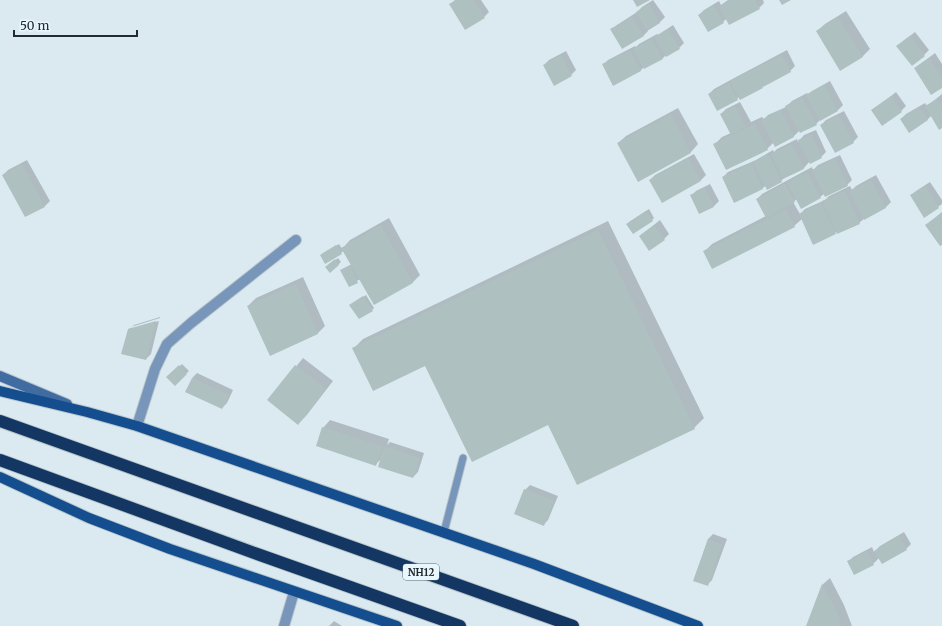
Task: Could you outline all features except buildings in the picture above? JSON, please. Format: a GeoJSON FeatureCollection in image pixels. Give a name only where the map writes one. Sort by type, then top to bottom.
{"type":"FeatureCollection","features":[{"type":"Feature","properties":{"kind":"highway","name":"NH12"},"geometry":{"type":"LineString","coordinates":[[0,421],[573,626]]}},
{"type":"Feature","properties":{"kind":"highway"},"geometry":{"type":"LineString","coordinates":[[0,460],[460,626]]}},
{"type":"Feature","properties":{"kind":"main road"},"geometry":{"type":"LineString","coordinates":[[0,391],[137,426],[534,564],[698,626]]}},
{"type":"Feature","properties":{"kind":"main road"},"geometry":{"type":"LineString","coordinates":[[0,477],[89,518],[162,547],[396,626]]}},
{"type":"Feature","properties":{"kind":"street"},"geometry":{"type":"LineString","coordinates":[[137,426],[155,369],[167,344],[191,323],[296,240]]}},
{"type":"Feature","properties":{"kind":"street"},"geometry":{"type":"LineString","coordinates":[[0,376],[87,412]]}},
{"type":"Feature","properties":{"kind":"street"},"geometry":{"type":"LineString","coordinates":[[284,626],[294,592]]}},
{"type":"Feature","properties":{"kind":"lane"},"geometry":{"type":"LineString","coordinates":[[444,532],[463,458]]}}]}
